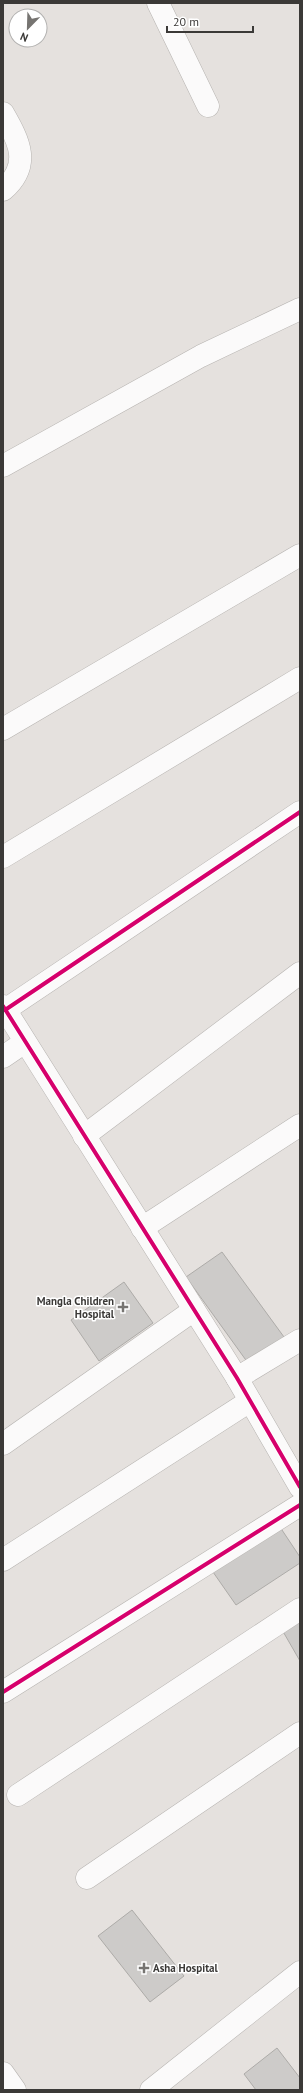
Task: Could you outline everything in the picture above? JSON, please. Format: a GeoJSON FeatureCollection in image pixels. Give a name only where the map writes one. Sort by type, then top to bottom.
{"type":"FeatureCollection","features":[{"type":"Feature","properties":{"kind":"street"},"geometry":{"type":"LineString","coordinates":[[158,3],[208,106]]}},
{"type":"Feature","properties":{"kind":"street"},"geometry":{"type":"LineString","coordinates":[[3,113],[16,137],[20,152],[19,165],[14,180],[3,190]]}},
{"type":"Feature","properties":{"kind":"street"},"geometry":{"type":"LineString","coordinates":[[3,466],[201,356],[300,309]]}},
{"type":"Feature","properties":{"kind":"street"},"geometry":{"type":"LineString","coordinates":[[3,729],[300,555]]}},
{"type":"Feature","properties":{"kind":"street"},"geometry":{"type":"LineString","coordinates":[[3,857],[300,678]]}},
{"type":"Feature","properties":{"kind":"street"},"geometry":{"type":"LineString","coordinates":[[300,812],[4,1008],[237,1378],[300,1487]]}},
{"type":"Feature","properties":{"kind":"street"},"geometry":{"type":"LineString","coordinates":[[84,1136],[300,974]]}},
{"type":"Feature","properties":{"kind":"street"},"geometry":{"type":"LineString","coordinates":[[3,1057],[25,1042]]}},
{"type":"Feature","properties":{"kind":"street"},"geometry":{"type":"LineString","coordinates":[[142,1228],[300,1125]]}},
{"type":"Feature","properties":{"kind":"street"},"geometry":{"type":"LineString","coordinates":[[4,1440],[194,1310]]}},
{"type":"Feature","properties":{"kind":"street"},"geometry":{"type":"LineString","coordinates":[[237,1378],[300,1340]]}},
{"type":"Feature","properties":{"kind":"street"},"geometry":{"type":"LineString","coordinates":[[3,1560],[250,1401]]}},
{"type":"Feature","properties":{"kind":"street"},"geometry":{"type":"LineString","coordinates":[[3,1692],[300,1505]]}},
{"type":"Feature","properties":{"kind":"street"},"geometry":{"type":"LineString","coordinates":[[18,1795],[300,1609]]}},
{"type":"Feature","properties":{"kind":"street"},"geometry":{"type":"LineString","coordinates":[[87,1878],[300,1734]]}},
{"type":"Feature","properties":{"kind":"street"},"geometry":{"type":"LineString","coordinates":[[151,2090],[300,1972]]}},
{"type":"Feature","properties":{"kind":"street"},"geometry":{"type":"LineString","coordinates":[[3,2073],[15,2090]]}},
{"type":"Feature","properties":{"kind":"building"},"geometry":{"type":"Polygon","coordinates":[[[222,1252],[284,1337],[248,1363],[186,1277],[222,1252]]]}},
{"type":"Feature","properties":{"kind":"building"},"geometry":{"type":"Polygon","coordinates":[[[124,1282],[153,1323],[99,1361],[71,1320],[124,1282]]]}},
{"type":"Feature","properties":{"kind":"building"},"geometry":{"type":"Polygon","coordinates":[[[280,1527],[300,1557],[300,1563],[236,1605],[213,1572],[280,1527]]]}},
{"type":"Feature","properties":{"kind":"building"},"geometry":{"type":"Polygon","coordinates":[[[300,1617],[300,1661],[281,1628],[300,1617]]]}},
{"type":"Feature","properties":{"kind":"building"},"geometry":{"type":"Polygon","coordinates":[[[132,1910],[184,1976],[150,2002],[98,1936],[132,1910]]]}},
{"type":"Feature","properties":{"kind":"building"},"geometry":{"type":"Polygon","coordinates":[[[277,2048],[300,2078],[300,2090],[256,2090],[244,2074],[277,2048]]]}},
{"type":"Feature","properties":{"kind":"cycle path"},"geometry":{"type":"LineString","coordinates":[[5,1010],[300,812]]}},
{"type":"Feature","properties":{"kind":"cycle path"},"geometry":{"type":"LineString","coordinates":[[3,1006],[237,1378],[300,1487]]}},
{"type":"Feature","properties":{"kind":"cycle path"},"geometry":{"type":"LineString","coordinates":[[3,1692],[300,1505]]}},
{"type":"Feature","properties":{"kind":"place","name":"Mangla Children Hospital"},"geometry":{"type":"Point","coordinates":[123,1307]}},
{"type":"Feature","properties":{"kind":"place","name":"Asha Hospital"},"geometry":{"type":"Point","coordinates":[144,1968]}}]}
